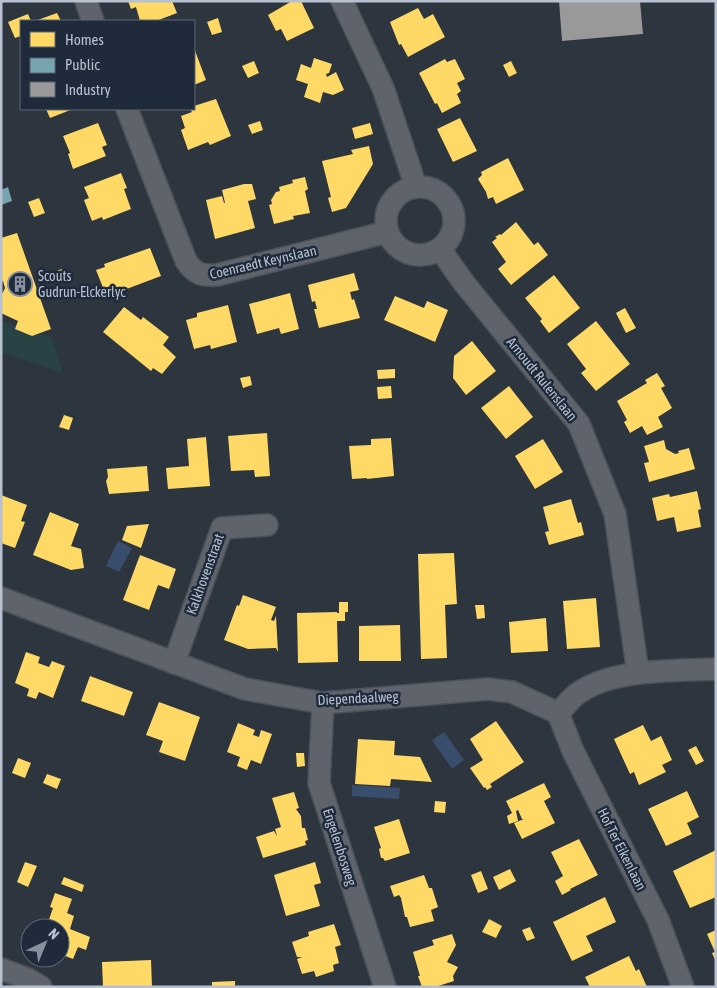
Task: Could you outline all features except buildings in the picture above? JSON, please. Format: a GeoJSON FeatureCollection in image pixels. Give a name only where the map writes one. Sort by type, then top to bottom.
{"type":"FeatureCollection","features":[{"type":"Feature","properties":{"kind":"street"},"geometry":{"type":"LineString","coordinates":[[86,1],[93,20]]}},
{"type":"Feature","properties":{"kind":"street"},"geometry":{"type":"LineString","coordinates":[[342,1],[383,88],[416,188]]}},
{"type":"Feature","properties":{"kind":"street","name":"Coenraedt Keynslaan"},"geometry":{"type":"LineString","coordinates":[[127,110],[186,261],[192,270],[205,276],[218,275],[388,232]]}},
{"type":"Feature","properties":{"kind":"street"},"geometry":{"type":"LineString","coordinates":[[416,188],[428,188],[438,192],[452,209],[454,220],[453,231],[448,241],[440,249],[426,255],[410,254],[400,249],[392,242],[386,222],[387,212],[391,203],[398,195],[406,190],[416,188]]}},
{"type":"Feature","properties":{"kind":"street","name":"Arnoudt Rulenslaan"},"geometry":{"type":"LineString","coordinates":[[440,249],[464,283],[579,424],[615,514],[638,673]]}},
{"type":"Feature","properties":{"kind":"street","name":"Kalkhovenstraat"},"geometry":{"type":"LineString","coordinates":[[174,663],[222,528],[267,525]]}},
{"type":"Feature","properties":{"kind":"street","name":"Diependaalweg"},"geometry":{"type":"LineString","coordinates":[[1,598],[245,689],[323,703],[488,689],[512,692],[558,713]]}},
{"type":"Feature","properties":{"kind":"street"},"geometry":{"type":"LineString","coordinates":[[558,713],[578,694],[600,681],[638,673],[716,669]]}},
{"type":"Feature","properties":{"kind":"street","name":"Engelenbosweg"},"geometry":{"type":"LineString","coordinates":[[323,703],[319,783],[385,987]]}},
{"type":"Feature","properties":{"kind":"street","name":"Hof Ter Eikenlaan"},"geometry":{"type":"LineString","coordinates":[[558,713],[572,751],[658,920],[683,987]]}},
{"type":"Feature","properties":{"kind":"street"},"geometry":{"type":"LineString","coordinates":[[1,969],[28,979],[41,987]]}},
{"type":"Feature","properties":{"kind":"green space"},"geometry":{"type":"Polygon","coordinates":[[[1,321],[52,338],[63,373],[1,352],[1,321]]]}},
{"type":"Feature","properties":{"kind":"water"},"geometry":{"type":"Polygon","coordinates":[[[118,541],[132,548],[119,572],[106,566],[118,541]]]}},
{"type":"Feature","properties":{"kind":"water"},"geometry":{"type":"Polygon","coordinates":[[[444,732],[464,760],[452,769],[432,740],[444,732]]]}},
{"type":"Feature","properties":{"kind":"water"},"geometry":{"type":"Polygon","coordinates":[[[352,785],[400,788],[399,799],[352,796],[352,785]]]}},
{"type":"Feature","properties":{"kind":"place","name":"Scouts Gudrun-Elckerlyc"},"geometry":{"type":"Point","coordinates":[20,284]}}]}
